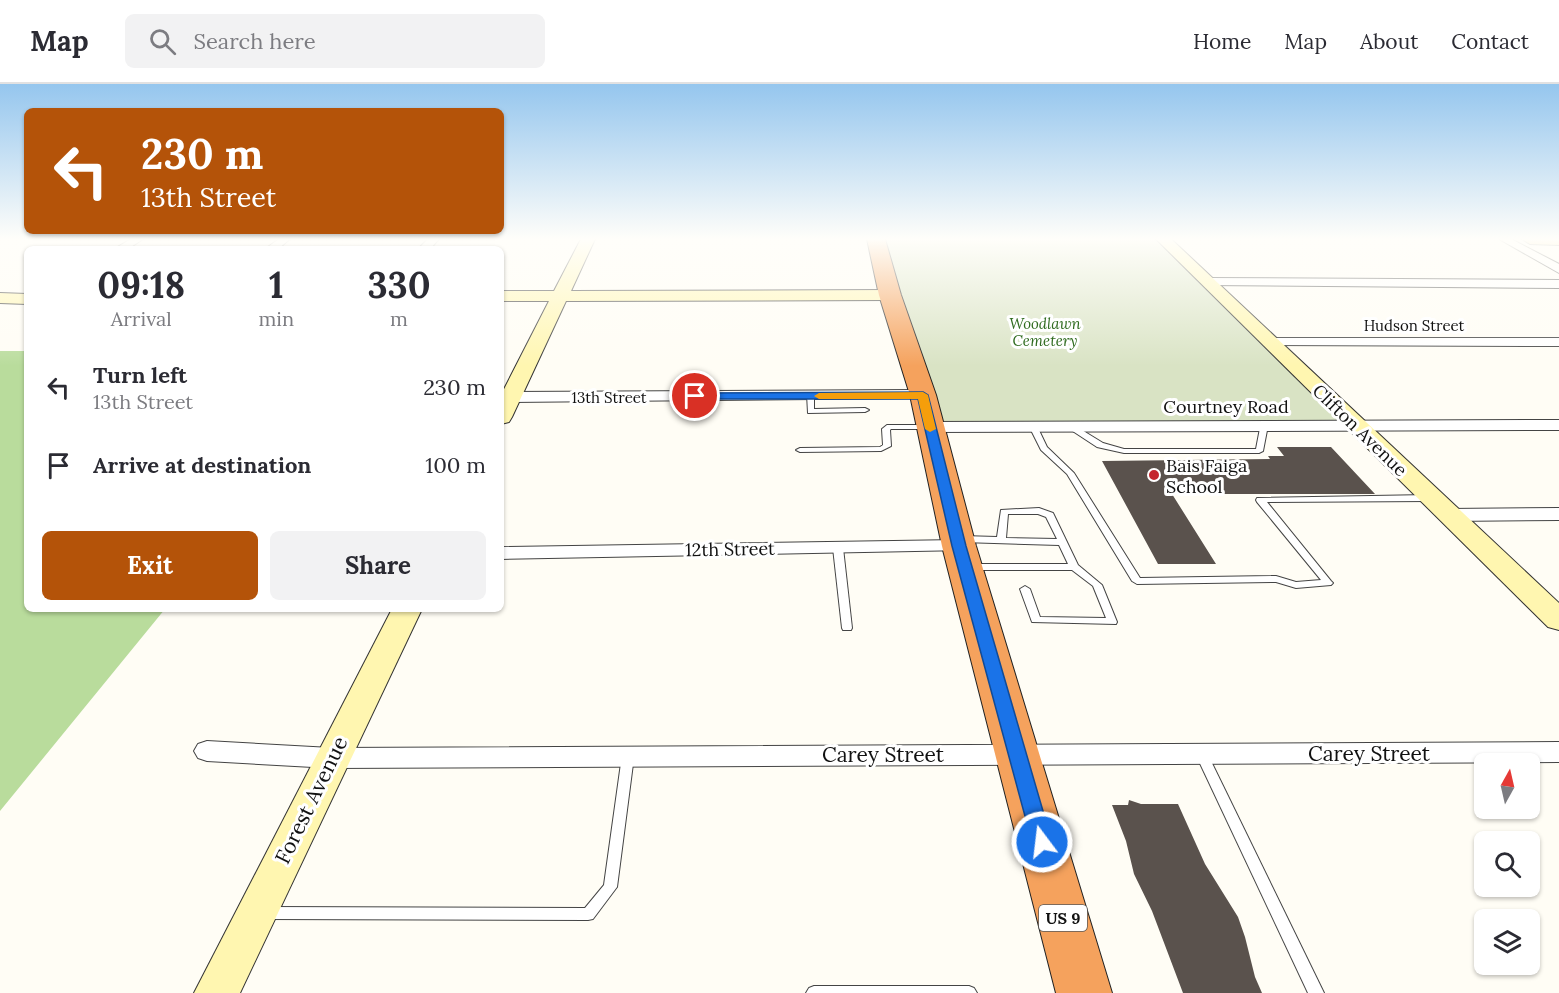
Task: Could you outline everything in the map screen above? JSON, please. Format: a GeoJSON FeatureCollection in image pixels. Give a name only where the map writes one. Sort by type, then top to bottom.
{"type":"FeatureCollection","features":[{"type":"Feature","properties":{"kind":"highway","name":"US 9"},"geometry":{"type":"LineString","coordinates":[[886,281],[923,395],[960,550],[1084,993]]}},
{"type":"Feature","properties":{"kind":"street"},"geometry":{"type":"LineString","coordinates":[[504,411],[567,281]]}},
{"type":"Feature","properties":{"kind":"street"},"geometry":{"type":"LineString","coordinates":[[1209,282],[1559,284]]}},
{"type":"Feature","properties":{"kind":"street","name":"Clifton Avenue"},"geometry":{"type":"LineString","coordinates":[[1209,282],[1559,620]]}},
{"type":"Feature","properties":{"kind":"street"},"geometry":{"type":"LineString","coordinates":[[504,296],[890,296]]}},
{"type":"Feature","properties":{"kind":"street"},"geometry":{"type":"LineString","coordinates":[[0,298],[24,298]]}},
{"type":"Feature","properties":{"kind":"street","name":"Hudson Street"},"geometry":{"type":"LineString","coordinates":[[1269,342],[1559,342]]}},
{"type":"Feature","properties":{"kind":"street","name":"13th Street"},"geometry":{"type":"LineString","coordinates":[[511,397],[923,395]]}},
{"type":"Feature","properties":{"kind":"street","name":"Courtney Road"},"geometry":{"type":"LineString","coordinates":[[930,427],[1559,425]]}},
{"type":"Feature","properties":{"kind":"street"},"geometry":{"type":"LineString","coordinates":[[1448,514],[1559,514]]}},
{"type":"Feature","properties":{"kind":"street","name":"12th Street"},"geometry":{"type":"LineString","coordinates":[[504,553],[838,548],[960,550]]}},
{"type":"Feature","properties":{"kind":"street","name":"Forest Avenue"},"geometry":{"type":"LineString","coordinates":[[217,993],[331,758],[405,612]]}},
{"type":"Feature","properties":{"kind":"street","name":"Carey Street"},"geometry":{"type":"LineString","coordinates":[[207,751],[331,758],[1559,752]]}},
{"type":"Feature","properties":{"kind":"lane"},"geometry":{"type":"LineString","coordinates":[[810,396],[811,411],[865,410]]}},
{"type":"Feature","properties":{"kind":"lane"},"geometry":{"type":"LineString","coordinates":[[1069,426],[1100,445],[1124,452],[1258,451],[1264,425]]}},
{"type":"Feature","properties":{"kind":"lane"},"geometry":{"type":"LineString","coordinates":[[1033,426],[1044,448],[1070,472],[1137,581],[1276,579],[1296,585],[1328,583],[1260,500],[1431,498]]}},
{"type":"Feature","properties":{"kind":"lane"},"geometry":{"type":"LineString","coordinates":[[800,450],[881,449],[887,446],[885,433],[891,427],[930,427]]}},
{"type":"Feature","properties":{"kind":"lane"},"geometry":{"type":"LineString","coordinates":[[1001,538],[1004,512],[1038,512],[1050,515],[1074,567],[1097,585],[1112,622],[1035,620],[1025,589]]}},
{"type":"Feature","properties":{"kind":"lane"},"geometry":{"type":"LineString","coordinates":[[960,550],[1001,538],[1011,542],[1063,542]]}},
{"type":"Feature","properties":{"kind":"lane"},"geometry":{"type":"LineString","coordinates":[[838,548],[847,628]]}},
{"type":"Feature","properties":{"kind":"lane"},"geometry":{"type":"LineString","coordinates":[[960,550],[1074,567]]}},
{"type":"Feature","properties":{"kind":"lane"},"geometry":{"type":"LineString","coordinates":[[1202,755],[1316,993]]}},
{"type":"Feature","properties":{"kind":"lane"},"geometry":{"type":"LineString","coordinates":[[256,913],[588,914],[610,887],[628,756]]}},
{"type":"Feature","properties":{"kind":"lane"},"geometry":{"type":"LineString","coordinates":[[814,993],[969,993]]}},
{"type":"Feature","properties":{"kind":"green space","name":"Woodlawn Cemetery"},"geometry":{"type":"Polygon","coordinates":[[[888,281],[1207,281],[1354,424],[930,427],[888,281]]]}},
{"type":"Feature","properties":{"kind":"green space"},"geometry":{"type":"Polygon","coordinates":[[[0,351],[24,351],[24,612],[163,612],[0,811],[0,351]]]}},
{"type":"Feature","properties":{"kind":"building"},"geometry":{"type":"Polygon","coordinates":[[[1277,447],[1331,447],[1375,494],[1172,494],[1216,564],[1158,564],[1102,461],[1270,459],[1268,456],[1284,456],[1277,447]]]}},
{"type":"Feature","properties":{"kind":"building"},"geometry":{"type":"Polygon","coordinates":[[[1129,800],[1141,804],[1178,804],[1205,864],[1238,917],[1255,977],[1262,993],[1183,993],[1152,911],[1134,874],[1126,841],[1112,805],[1128,805],[1129,800]]]}},
{"type":"Feature","properties":{"kind":"slow traffic"},"geometry":{"type":"LineString","coordinates":[[819,396],[923,395],[930,429]]}},
{"type":"Feature","properties":{"kind":"place","name":"Bais Faiga School"},"geometry":{"type":"Point","coordinates":[1154,475]}},
{"type":"Feature","properties":{"kind":"route"},"geometry":{"type":"LineString","coordinates":[[695,396],[923,395],[959,546],[1042,842]]}}]}
